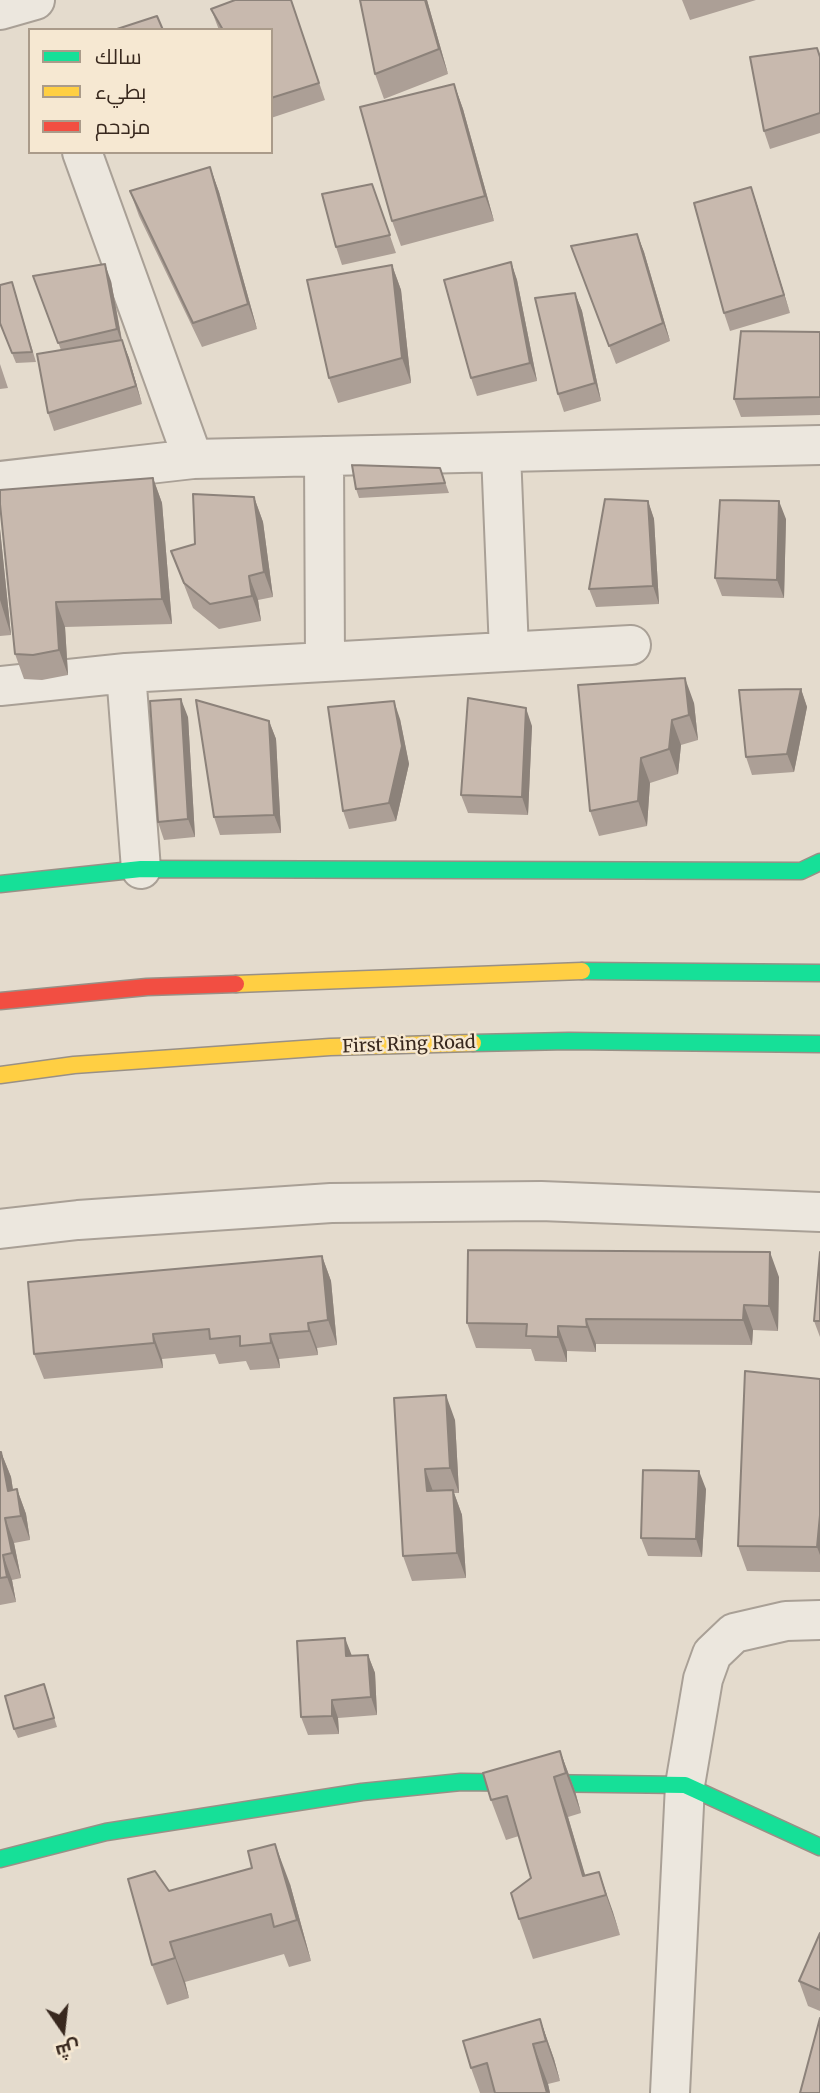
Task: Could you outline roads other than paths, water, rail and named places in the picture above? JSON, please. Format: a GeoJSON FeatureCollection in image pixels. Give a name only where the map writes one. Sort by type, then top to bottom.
{"type":"FeatureCollection","features":[{"type":"Feature","properties":{"kind":"street"},"geometry":{"type":"LineString","coordinates":[[83,154],[192,459]]}},
{"type":"Feature","properties":{"kind":"street"},"geometry":{"type":"LineString","coordinates":[[0,481],[192,459],[820,445]]}},
{"type":"Feature","properties":{"kind":"street"},"geometry":{"type":"LineString","coordinates":[[501,453],[509,651]]}},
{"type":"Feature","properties":{"kind":"street"},"geometry":{"type":"LineString","coordinates":[[324,456],[325,662]]}},
{"type":"Feature","properties":{"kind":"street"},"geometry":{"type":"LineString","coordinates":[[0,686],[126,673],[631,645]]}},
{"type":"Feature","properties":{"kind":"street"},"geometry":{"type":"LineString","coordinates":[[126,673],[141,869]]}},
{"type":"Feature","properties":{"kind":"street"},"geometry":{"type":"LineString","coordinates":[[0,884],[141,869],[802,871],[820,862]]}},
{"type":"Feature","properties":{"kind":"street"},"geometry":{"type":"LineString","coordinates":[[0,1001],[147,987],[560,971],[820,973]]}},
{"type":"Feature","properties":{"kind":"street","name":"First Ring Road"},"geometry":{"type":"LineString","coordinates":[[0,1075],[74,1065],[330,1047],[569,1041],[820,1044]]}},
{"type":"Feature","properties":{"kind":"street"},"geometry":{"type":"LineString","coordinates":[[0,1229],[78,1220],[331,1203],[541,1201],[820,1212]]}},
{"type":"Feature","properties":{"kind":"street"},"geometry":{"type":"LineString","coordinates":[[670,2093],[685,1785],[703,1679],[712,1654],[734,1633],[786,1621],[820,1620]]}},
{"type":"Feature","properties":{"kind":"street"},"geometry":{"type":"LineString","coordinates":[[0,1859],[106,1832],[362,1791],[461,1782],[685,1785],[820,1847]]}}]}
